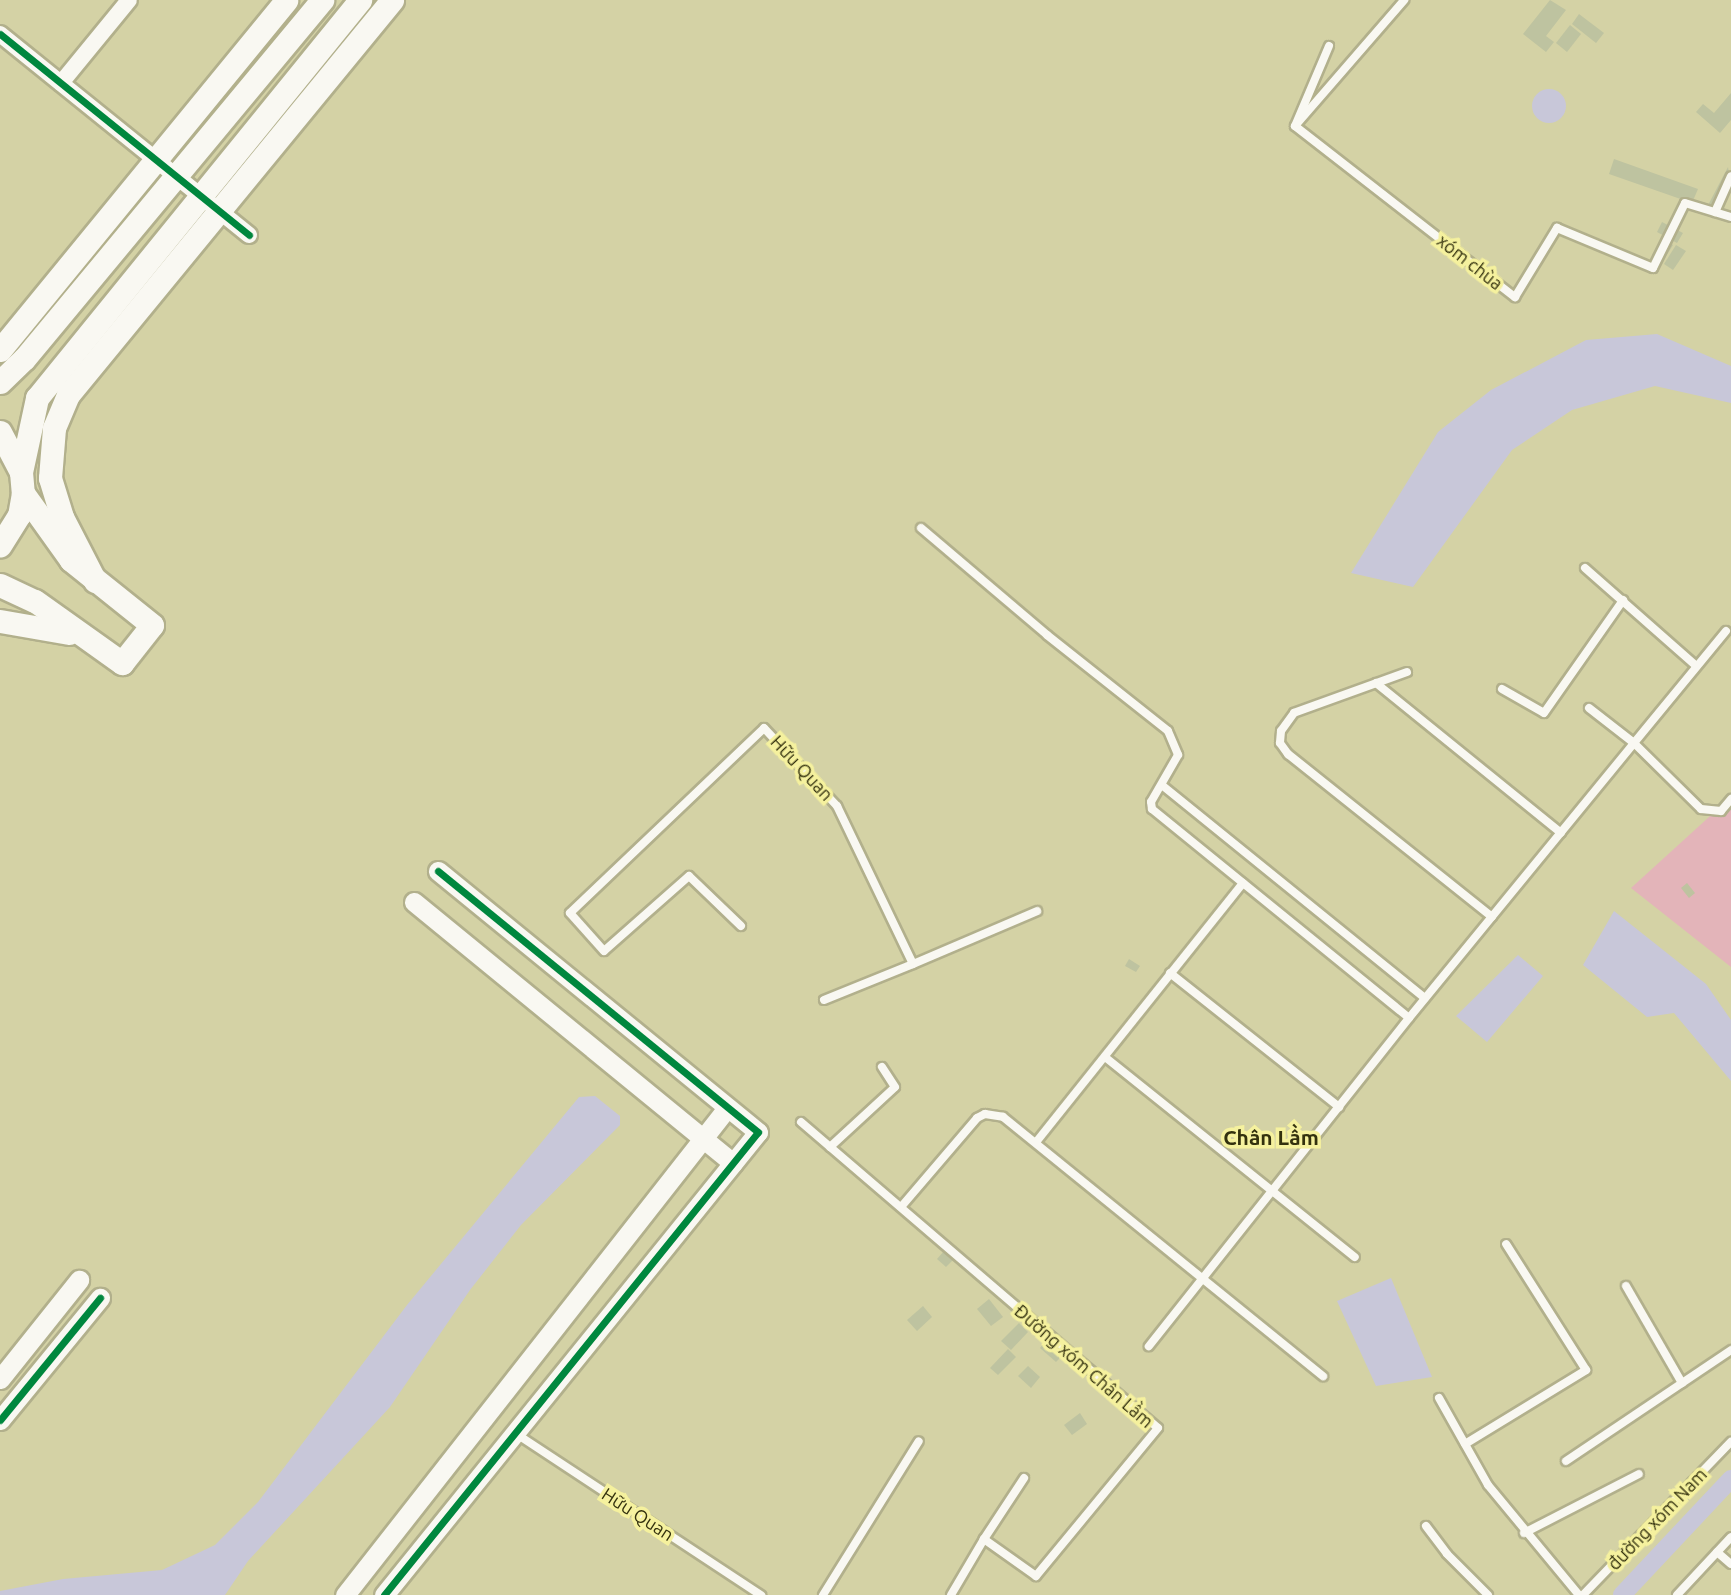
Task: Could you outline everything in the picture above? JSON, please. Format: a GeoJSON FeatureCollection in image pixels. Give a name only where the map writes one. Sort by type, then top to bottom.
{"type":"FeatureCollection","features":[{"type":"Feature","properties":{"kind":"main road"},"geometry":{"type":"LineString","coordinates":[[0,382],[10,351],[156,158],[286,0]]}},
{"type":"Feature","properties":{"kind":"main road"},"geometry":{"type":"LineString","coordinates":[[10,351],[178,176],[321,0]]}},
{"type":"Feature","properties":{"kind":"main road"},"geometry":{"type":"LineString","coordinates":[[95,581],[62,517],[50,478],[60,388],[200,194],[360,0]]}},
{"type":"Feature","properties":{"kind":"main road"},"geometry":{"type":"LineString","coordinates":[[0,546],[19,515],[30,416],[60,388],[220,211],[392,0]]}},
{"type":"Feature","properties":{"kind":"main road"},"geometry":{"type":"LineString","coordinates":[[0,432],[48,533],[95,581],[152,625],[122,663],[35,601],[0,585]]}},
{"type":"Feature","properties":{"kind":"main road"},"geometry":{"type":"LineString","coordinates":[[0,621],[41,625],[89,639]]}},
{"type":"Feature","properties":{"kind":"street"},"geometry":{"type":"LineString","coordinates":[[61,83],[129,0]]}},
{"type":"Feature","properties":{"kind":"street"},"geometry":{"type":"LineString","coordinates":[[0,34],[249,235]]}},
{"type":"Feature","properties":{"kind":"street"},"geometry":{"type":"LineString","coordinates":[[384,1595],[758,1132],[439,871]]}},
{"type":"Feature","properties":{"kind":"street"},"geometry":{"type":"LineString","coordinates":[[414,902],[733,1163]]}},
{"type":"Feature","properties":{"kind":"street"},"geometry":{"type":"LineString","coordinates":[[345,1595],[727,1108]]}},
{"type":"Feature","properties":{"kind":"street"},"geometry":{"type":"LineString","coordinates":[[0,1379],[79,1280]]}},
{"type":"Feature","properties":{"kind":"street"},"geometry":{"type":"LineString","coordinates":[[0,1420],[100,1298]]}},
{"type":"Feature","properties":{"kind":"street"},"geometry":{"type":"LineString","coordinates":[[61,1303],[82,1321]]}},
{"type":"Feature","properties":{"kind":"lane"},"geometry":{"type":"LineString","coordinates":[[1295,126],[1405,0]]}},
{"type":"Feature","properties":{"kind":"lane"},"geometry":{"type":"LineString","coordinates":[[1295,126],[1329,46]]}},
{"type":"Feature","properties":{"kind":"lane","name":"xóm chùa"},"geometry":{"type":"LineString","coordinates":[[1295,126],[1515,297],[1557,228],[1653,268],[1685,203],[1731,217]]}},
{"type":"Feature","properties":{"kind":"lane"},"geometry":{"type":"LineString","coordinates":[[1715,212],[1731,176]]}},
{"type":"Feature","properties":{"kind":"lane"},"geometry":{"type":"LineString","coordinates":[[921,527],[1168,731],[1178,755],[1163,786],[1151,802],[1152,809],[1409,1018]]}},
{"type":"Feature","properties":{"kind":"lane"},"geometry":{"type":"LineString","coordinates":[[1586,568],[1696,666]]}},
{"type":"Feature","properties":{"kind":"lane"},"geometry":{"type":"LineString","coordinates":[[1502,689],[1544,713],[1623,600]]}},
{"type":"Feature","properties":{"kind":"lane"},"geometry":{"type":"LineString","coordinates":[[1149,1346],[1425,998],[1726,631]]}},
{"type":"Feature","properties":{"kind":"lane"},"geometry":{"type":"LineString","coordinates":[[1407,672],[1294,713],[1281,731],[1280,743],[1288,754],[1492,917]]}},
{"type":"Feature","properties":{"kind":"lane"},"geometry":{"type":"LineString","coordinates":[[1376,683],[1561,833]]}},
{"type":"Feature","properties":{"kind":"lane"},"geometry":{"type":"LineString","coordinates":[[1589,708],[1634,744],[1702,809],[1721,811],[1731,799]]}},
{"type":"Feature","properties":{"kind":"lane","name":"Hữu Quan"},"geometry":{"type":"LineString","coordinates":[[741,926],[689,876],[604,951],[570,913],[764,728],[837,806],[914,964]]}},
{"type":"Feature","properties":{"kind":"lane"},"geometry":{"type":"LineString","coordinates":[[1163,786],[1425,998]]}},
{"type":"Feature","properties":{"kind":"lane"},"geometry":{"type":"LineString","coordinates":[[1037,1141],[1242,883]]}},
{"type":"Feature","properties":{"kind":"lane"},"geometry":{"type":"LineString","coordinates":[[824,1000],[1037,911]]}},
{"type":"Feature","properties":{"kind":"lane"},"geometry":{"type":"LineString","coordinates":[[1170,973],[1339,1107]]}},
{"type":"Feature","properties":{"kind":"lane"},"geometry":{"type":"LineString","coordinates":[[1105,1056],[1355,1257]]}},
{"type":"Feature","properties":{"kind":"lane"},"geometry":{"type":"LineString","coordinates":[[830,1147],[895,1087],[882,1067]]}},
{"type":"Feature","properties":{"kind":"lane"},"geometry":{"type":"LineString","coordinates":[[901,1207],[976,1118],[985,1114],[1003,1118],[1037,1141],[1323,1376]]}},
{"type":"Feature","properties":{"kind":"lane","name":"Đường xóm Chân Lầm"},"geometry":{"type":"LineString","coordinates":[[801,1122],[1158,1428],[1036,1576],[984,1539]]}},
{"type":"Feature","properties":{"kind":"lane"},"geometry":{"type":"LineString","coordinates":[[1465,1444],[1586,1370],[1506,1244]]}},
{"type":"Feature","properties":{"kind":"lane"},"geometry":{"type":"LineString","coordinates":[[1626,1286],[1682,1383]]}},
{"type":"Feature","properties":{"kind":"lane"},"geometry":{"type":"LineString","coordinates":[[1566,1461],[1731,1350]]}},
{"type":"Feature","properties":{"kind":"lane"},"geometry":{"type":"LineString","coordinates":[[1440,1398],[1488,1485],[1524,1533],[1581,1595]]}},
{"type":"Feature","properties":{"kind":"lane","name":"Hữu Quan"},"geometry":{"type":"LineString","coordinates":[[515,1433],[761,1595]]}},
{"type":"Feature","properties":{"kind":"lane"},"geometry":{"type":"LineString","coordinates":[[823,1595],[919,1441]]}},
{"type":"Feature","properties":{"kind":"lane","name":"đường xóm Nam"},"geometry":{"type":"LineString","coordinates":[[1581,1595],[1731,1442]]}},
{"type":"Feature","properties":{"kind":"lane"},"geometry":{"type":"LineString","coordinates":[[1524,1533],[1639,1474]]}},
{"type":"Feature","properties":{"kind":"lane"},"geometry":{"type":"LineString","coordinates":[[951,1595],[1024,1478]]}},
{"type":"Feature","properties":{"kind":"lane"},"geometry":{"type":"LineString","coordinates":[[1426,1526],[1447,1554],[1488,1595]]}},
{"type":"Feature","properties":{"kind":"lane"},"geometry":{"type":"LineString","coordinates":[[1677,1595],[1731,1537]]}},
{"type":"Feature","properties":{"kind":"lane"},"geometry":{"type":"LineString","coordinates":[[1717,1552],[1731,1564]]}},
{"type":"Feature","properties":{"kind":"shaded area"},"geometry":{"type":"Polygon","coordinates":[[[1731,797],[1731,967],[1631,888],[1731,797]]]}},
{"type":"Feature","properties":{"kind":"water"},"geometry":{"type":"Polygon","coordinates":[[[1549,89],[1561,94],[1566,106],[1561,118],[1549,123],[1537,118],[1532,106],[1537,94],[1549,89]]]}},
{"type":"Feature","properties":{"kind":"water"},"geometry":{"type":"Polygon","coordinates":[[[1657,334],[1731,366],[1731,403],[1655,386],[1572,410],[1512,450],[1413,587],[1351,573],[1438,432],[1491,390],[1586,340],[1657,334]]]}},
{"type":"Feature","properties":{"kind":"water"},"geometry":{"type":"Polygon","coordinates":[[[1614,911],[1706,984],[1731,1020],[1731,1081],[1674,1013],[1647,1017],[1583,965],[1614,911]]]}},
{"type":"Feature","properties":{"kind":"water"},"geometry":{"type":"Polygon","coordinates":[[[1518,955],[1543,976],[1487,1042],[1456,1016],[1518,955]]]}},
{"type":"Feature","properties":{"kind":"water"},"geometry":{"type":"Polygon","coordinates":[[[595,1096],[620,1116],[620,1125],[521,1225],[470,1290],[390,1407],[248,1561],[225,1595],[0,1595],[0,1591],[63,1579],[162,1570],[215,1545],[258,1502],[407,1305],[579,1097],[595,1096]]]}},
{"type":"Feature","properties":{"kind":"water"},"geometry":{"type":"Polygon","coordinates":[[[1391,1278],[1432,1377],[1376,1386],[1337,1301],[1391,1278]]]}},
{"type":"Feature","properties":{"kind":"building"},"geometry":{"type":"Polygon","coordinates":[[[1550,0],[1566,10],[1546,36],[1554,42],[1546,52],[1523,34],[1550,0]]]}},
{"type":"Feature","properties":{"kind":"building"},"geometry":{"type":"Polygon","coordinates":[[[1579,14],[1604,33],[1596,43],[1572,24],[1579,14]]]}},
{"type":"Feature","properties":{"kind":"building"},"geometry":{"type":"Polygon","coordinates":[[[1570,25],[1581,34],[1567,52],[1556,43],[1570,25]]]}},
{"type":"Feature","properties":{"kind":"building"},"geometry":{"type":"Polygon","coordinates":[[[1731,93],[1731,120],[1720,133],[1696,112],[1703,104],[1714,113],[1731,93]]]}},
{"type":"Feature","properties":{"kind":"building"},"geometry":{"type":"Polygon","coordinates":[[[1614,159],[1698,189],[1692,203],[1609,174],[1614,159]]]}},
{"type":"Feature","properties":{"kind":"building"},"geometry":{"type":"Polygon","coordinates":[[[1728,167],[1731,188],[1716,217],[1705,211],[1728,167]]]}},
{"type":"Feature","properties":{"kind":"building"},"geometry":{"type":"Polygon","coordinates":[[[1662,222],[1683,233],[1677,243],[1657,232],[1662,222]]]}},
{"type":"Feature","properties":{"kind":"building"},"geometry":{"type":"Polygon","coordinates":[[[1662,238],[1673,245],[1663,261],[1652,255],[1662,238]]]}},
{"type":"Feature","properties":{"kind":"building"},"geometry":{"type":"Polygon","coordinates":[[[1676,245],[1686,251],[1673,270],[1664,264],[1676,245]]]}},
{"type":"Feature","properties":{"kind":"building"},"geometry":{"type":"Polygon","coordinates":[[[1687,883],[1695,893],[1689,898],[1681,888],[1687,883]]]}},
{"type":"Feature","properties":{"kind":"building"},"geometry":{"type":"Polygon","coordinates":[[[1129,959],[1140,966],[1136,972],[1125,966],[1129,959]]]}},
{"type":"Feature","properties":{"kind":"building"},"geometry":{"type":"Polygon","coordinates":[[[944,1251],[954,1259],[946,1267],[937,1259],[944,1251]]]}},
{"type":"Feature","properties":{"kind":"building"},"geometry":{"type":"Polygon","coordinates":[[[989,1299],[1003,1317],[991,1326],[977,1309],[989,1299]]]}},
{"type":"Feature","properties":{"kind":"building"},"geometry":{"type":"Polygon","coordinates":[[[923,1306],[932,1317],[917,1331],[907,1320],[923,1306]]]}},
{"type":"Feature","properties":{"kind":"building"},"geometry":{"type":"Polygon","coordinates":[[[1019,1323],[1028,1332],[1011,1350],[1001,1341],[1019,1323]]]}},
{"type":"Feature","properties":{"kind":"building"},"geometry":{"type":"Polygon","coordinates":[[[1046,1341],[1062,1356],[1056,1362],[1040,1348],[1046,1341]]]}},
{"type":"Feature","properties":{"kind":"building"},"geometry":{"type":"Polygon","coordinates":[[[1008,1349],[1016,1357],[998,1375],[990,1368],[1008,1349]]]}},
{"type":"Feature","properties":{"kind":"building"},"geometry":{"type":"Polygon","coordinates":[[[1028,1366],[1040,1377],[1031,1388],[1018,1376],[1028,1366]]]}},
{"type":"Feature","properties":{"kind":"building"},"geometry":{"type":"Polygon","coordinates":[[[1080,1413],[1087,1424],[1072,1435],[1064,1425],[1080,1413]]]}},
{"type":"Feature","properties":{"kind":"waterway"},"geometry":{"type":"LineString","coordinates":[[1622,1595],[1731,1479]]}},
{"type":"Feature","properties":{"kind":"cycle path"},"geometry":{"type":"LineString","coordinates":[[0,34],[249,235]]}},
{"type":"Feature","properties":{"kind":"cycle path"},"geometry":{"type":"LineString","coordinates":[[384,1595],[758,1132],[438,871]]}},
{"type":"Feature","properties":{"kind":"cycle path"},"geometry":{"type":"LineString","coordinates":[[0,1420],[100,1298]]}},
{"type":"Feature","properties":{"kind":"district","name":"Chân Lầm"},"geometry":{"type":"Point","coordinates":[1271,1137]}}]}
